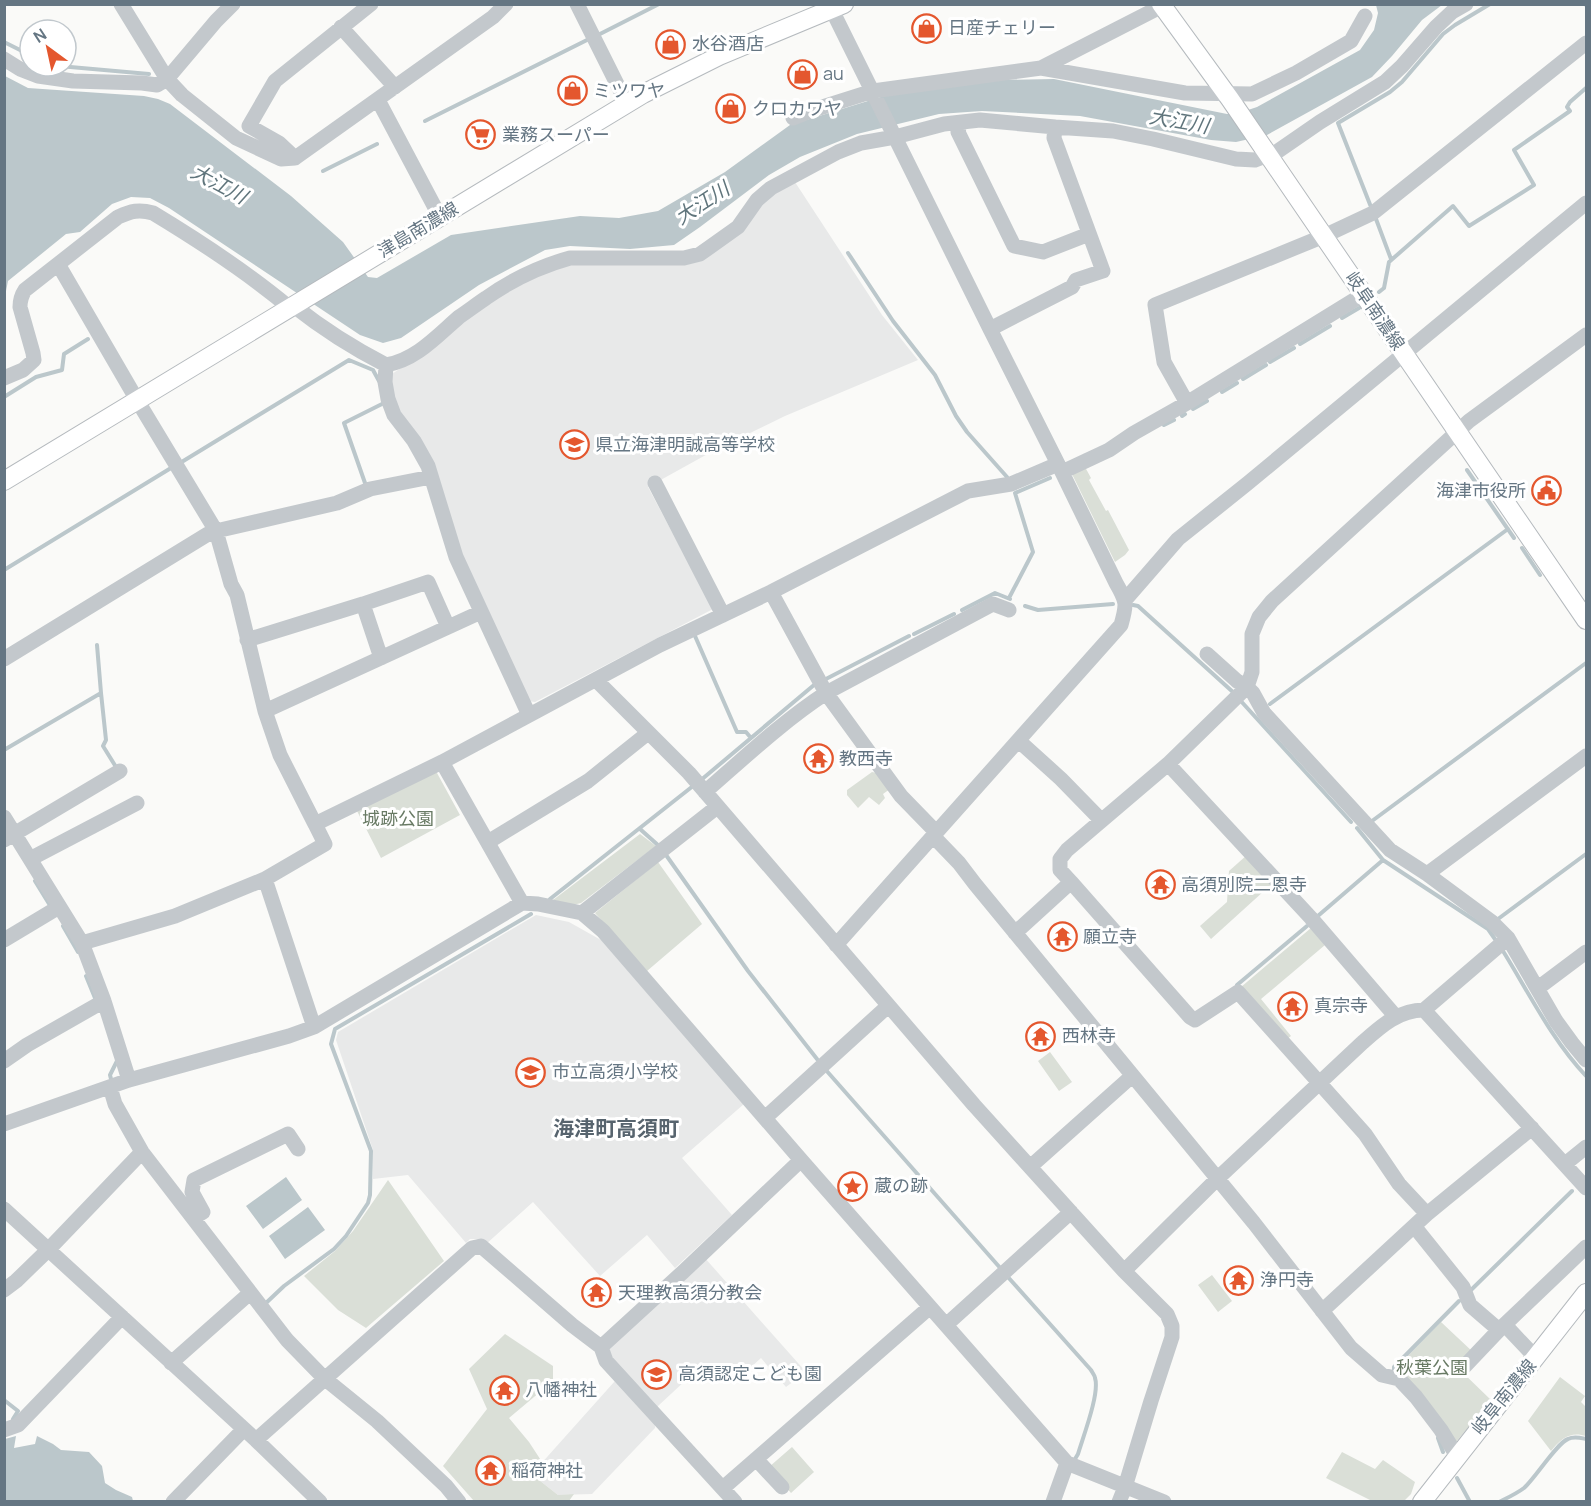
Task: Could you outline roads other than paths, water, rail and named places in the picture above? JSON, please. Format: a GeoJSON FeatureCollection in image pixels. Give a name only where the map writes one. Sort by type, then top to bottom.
{"type":"FeatureCollection","features":[{"type":"Feature","properties":{"kind":"main road","name":"岐阜南濃線"},"geometry":{"type":"LineString","coordinates":[[1162,5],[1228,96],[1587,620]]}},
{"type":"Feature","properties":{"kind":"main road","name":"津島南濃線"},"geometry":{"type":"LineString","coordinates":[[4,480],[627,104],[719,56],[835,6]]}},
{"type":"Feature","properties":{"kind":"main road","name":"岐阜南濃線"},"geometry":{"type":"LineString","coordinates":[[1422,1502],[1587,1293]]}},
{"type":"Feature","properties":{"kind":"street"},"geometry":{"type":"LineString","coordinates":[[121,4],[167,80],[182,95],[236,138],[281,159],[295,158],[492,18],[507,4]]}},
{"type":"Feature","properties":{"kind":"street"},"geometry":{"type":"LineString","coordinates":[[4,59],[38,76],[73,81],[158,85],[167,80],[232,4]]}},
{"type":"Feature","properties":{"kind":"street"},"geometry":{"type":"LineString","coordinates":[[295,158],[279,143],[249,126],[275,81],[371,4]]}},
{"type":"Feature","properties":{"kind":"street"},"geometry":{"type":"LineString","coordinates":[[577,4],[627,104]]}},
{"type":"Feature","properties":{"kind":"street"},"geometry":{"type":"LineString","coordinates":[[4,378],[23,370],[34,360],[21,307],[21,295],[118,217],[131,211],[143,210],[153,213],[217,253],[339,339],[386,365],[399,363],[438,337],[458,318],[487,297],[554,262],[570,258],[684,258],[700,254],[738,227],[757,200],[771,188],[838,152],[893,134],[980,120],[1113,131],[1236,159],[1255,160],[1266,152],[1278,150],[1385,82],[1436,27],[1452,12],[1466,4]]}},
{"type":"Feature","properties":{"kind":"street"},"geometry":{"type":"LineString","coordinates":[[1041,68],[1162,5]]}},
{"type":"Feature","properties":{"kind":"street"},"geometry":{"type":"LineString","coordinates":[[835,6],[893,134],[1125,600],[1121,625],[836,945]]}},
{"type":"Feature","properties":{"kind":"street"},"geometry":{"type":"LineString","coordinates":[[793,118],[874,93],[1041,68],[1185,93],[1228,96],[1252,94],[1296,73],[1351,41],[1365,16]]}},
{"type":"Feature","properties":{"kind":"street"},"geometry":{"type":"LineString","coordinates":[[341,27],[395,87]]}},
{"type":"Feature","properties":{"kind":"street"},"geometry":{"type":"LineString","coordinates":[[1187,403],[1164,362],[1155,305],[1324,236],[1373,213],[1587,43]]}},
{"type":"Feature","properties":{"kind":"street"},"geometry":{"type":"LineString","coordinates":[[378,100],[440,217]]}},
{"type":"Feature","properties":{"kind":"street"},"geometry":{"type":"LineString","coordinates":[[960,123],[958,132],[1014,246],[1042,252],[1089,234]]}},
{"type":"Feature","properties":{"kind":"street"},"geometry":{"type":"LineString","coordinates":[[990,329],[1072,287],[1076,280],[1103,271],[1054,138],[1055,127]]}},
{"type":"Feature","properties":{"kind":"street"},"geometry":{"type":"LineString","coordinates":[[1125,600],[1178,539],[1587,203]]}},
{"type":"Feature","properties":{"kind":"street"},"geometry":{"type":"LineString","coordinates":[[58,264],[216,531],[231,584],[237,596],[265,711],[280,755],[325,844],[265,879],[175,916],[82,943]]}},
{"type":"Feature","properties":{"kind":"street"},"geometry":{"type":"LineString","coordinates":[[315,824],[442,762],[660,645],[771,592],[968,491],[1011,484],[1109,450],[1364,294]]}},
{"type":"Feature","properties":{"kind":"street"},"geometry":{"type":"LineString","coordinates":[[1427,1214],[1399,1184],[1365,1134],[1238,992],[1195,1020],[1190,1017],[1060,870],[1059,859],[1101,820],[1168,764],[1241,693],[1252,672],[1252,634],[1259,617],[1272,601],[1469,421],[1587,335]]}},
{"type":"Feature","properties":{"kind":"street"},"geometry":{"type":"LineString","coordinates":[[386,365],[385,382],[394,415],[414,441],[428,466],[456,557],[529,715]]}},
{"type":"Feature","properties":{"kind":"street"},"geometry":{"type":"LineString","coordinates":[[4,659],[208,534],[337,503],[370,489],[431,477]]}},
{"type":"Feature","properties":{"kind":"street"},"geometry":{"type":"LineString","coordinates":[[655,483],[723,615]]}},
{"type":"Feature","properties":{"kind":"street"},"geometry":{"type":"LineString","coordinates":[[247,640],[428,582],[448,627]]}},
{"type":"Feature","properties":{"kind":"street"},"geometry":{"type":"LineString","coordinates":[[771,592],[826,693],[901,796],[959,863],[1217,1179],[1351,1348],[1382,1375],[1399,1380],[1416,1397],[1457,1456]]}},
{"type":"Feature","properties":{"kind":"street"},"geometry":{"type":"LineString","coordinates":[[363,603],[381,658]]}},
{"type":"Feature","properties":{"kind":"street"},"geometry":{"type":"LineString","coordinates":[[705,792],[774,731],[826,693],[993,604],[1009,610]]}},
{"type":"Feature","properties":{"kind":"street"},"geometry":{"type":"LineString","coordinates":[[265,711],[481,612]]}},
{"type":"Feature","properties":{"kind":"street"},"geometry":{"type":"LineString","coordinates":[[1207,654],[1237,681],[1241,693]]}},
{"type":"Feature","properties":{"kind":"street"},"geometry":{"type":"LineString","coordinates":[[596,680],[689,773],[888,1006],[1030,1167],[1124,1271],[1167,1314],[1172,1326],[1172,1337],[1119,1502]]}},
{"type":"Feature","properties":{"kind":"street"},"geometry":{"type":"LineString","coordinates":[[1241,693],[1253,693],[1264,712],[1390,850],[1492,922],[1508,938],[1556,1021],[1587,1060]]}},
{"type":"Feature","properties":{"kind":"street"},"geometry":{"type":"LineString","coordinates":[[488,842],[588,781],[648,733]]}},
{"type":"Feature","properties":{"kind":"street"},"geometry":{"type":"LineString","coordinates":[[1019,741],[1061,778],[1101,820]]}},
{"type":"Feature","properties":{"kind":"street"},"geometry":{"type":"LineString","coordinates":[[1427,874],[1587,756]]}},
{"type":"Feature","properties":{"kind":"street"},"geometry":{"type":"LineString","coordinates":[[442,762],[522,903]]}},
{"type":"Feature","properties":{"kind":"street"},"geometry":{"type":"LineString","coordinates":[[1168,764],[1311,918],[1396,1017]]}},
{"type":"Feature","properties":{"kind":"street"},"geometry":{"type":"LineString","coordinates":[[10,837],[120,771]]}},
{"type":"Feature","properties":{"kind":"street"},"geometry":{"type":"LineString","coordinates":[[30,859],[137,803]]}},
{"type":"Feature","properties":{"kind":"street"},"geometry":{"type":"LineString","coordinates":[[582,913],[717,807]]}},
{"type":"Feature","properties":{"kind":"street"},"geometry":{"type":"LineString","coordinates":[[4,817],[10,837],[30,859],[82,943],[104,1001],[129,1080]]}},
{"type":"Feature","properties":{"kind":"street"},"geometry":{"type":"LineString","coordinates":[[265,879],[314,1027]]}},
{"type":"Feature","properties":{"kind":"street"},"geometry":{"type":"LineString","coordinates":[[1015,933],[1071,882]]}},
{"type":"Feature","properties":{"kind":"street"},"geometry":{"type":"LineString","coordinates":[[4,1124],[129,1080],[314,1027],[522,903],[582,913],[603,931],[1066,1463],[1164,1502]]}},
{"type":"Feature","properties":{"kind":"street"},"geometry":{"type":"LineString","coordinates":[[4,940],[60,907]]}},
{"type":"Feature","properties":{"kind":"street"},"geometry":{"type":"LineString","coordinates":[[1124,1271],[1318,1082],[1375,1031],[1396,1017],[1413,1010],[1424,1010],[1508,938]]}},
{"type":"Feature","properties":{"kind":"street"},"geometry":{"type":"LineString","coordinates":[[1538,988],[1587,952]]}},
{"type":"Feature","properties":{"kind":"street"},"geometry":{"type":"LineString","coordinates":[[4,1060],[104,1001]]}},
{"type":"Feature","properties":{"kind":"street"},"geometry":{"type":"LineString","coordinates":[[765,1118],[888,1006]]}},
{"type":"Feature","properties":{"kind":"street"},"geometry":{"type":"LineString","coordinates":[[1424,1010],[1587,1188]]}},
{"type":"Feature","properties":{"kind":"street"},"geometry":{"type":"LineString","coordinates":[[1030,1167],[1132,1076]]}},
{"type":"Feature","properties":{"kind":"street"},"geometry":{"type":"LineString","coordinates":[[110,1087],[115,1104],[142,1152],[286,1340],[324,1378],[377,1421],[446,1486],[459,1502]]}},
{"type":"Feature","properties":{"kind":"street"},"geometry":{"type":"LineString","coordinates":[[1322,1311],[1427,1214],[1532,1128]]}},
{"type":"Feature","properties":{"kind":"street"},"geometry":{"type":"LineString","coordinates":[[192,1218],[202,1212],[192,1192],[194,1180],[288,1134],[298,1149]]}},
{"type":"Feature","properties":{"kind":"street"},"geometry":{"type":"LineString","coordinates":[[1565,1164],[1587,1147]]}},
{"type":"Feature","properties":{"kind":"street"},"geometry":{"type":"LineString","coordinates":[[4,1290],[48,1250],[142,1152]]}},
{"type":"Feature","properties":{"kind":"street"},"geometry":{"type":"LineString","coordinates":[[601,1347],[801,1160]]}},
{"type":"Feature","properties":{"kind":"street"},"geometry":{"type":"LineString","coordinates":[[4,1209],[256,1440],[320,1502]]}},
{"type":"Feature","properties":{"kind":"street"},"geometry":{"type":"LineString","coordinates":[[946,1325],[1071,1212]]}},
{"type":"Feature","properties":{"kind":"street"},"geometry":{"type":"LineString","coordinates":[[1414,1226],[1463,1287],[1470,1305],[1502,1328],[1536,1358]]}},
{"type":"Feature","properties":{"kind":"street"},"geometry":{"type":"LineString","coordinates":[[256,1440],[472,1248],[481,1246],[572,1325],[601,1347],[606,1361],[735,1502]]}},
{"type":"Feature","properties":{"kind":"street"},"geometry":{"type":"LineString","coordinates":[[1462,1369],[1587,1247]]}},
{"type":"Feature","properties":{"kind":"street"},"geometry":{"type":"LineString","coordinates":[[171,1363],[250,1293]]}},
{"type":"Feature","properties":{"kind":"street"},"geometry":{"type":"LineString","coordinates":[[723,1488],[930,1307]]}},
{"type":"Feature","properties":{"kind":"street"},"geometry":{"type":"LineString","coordinates":[[4,1430],[18,1425],[122,1317]]}},
{"type":"Feature","properties":{"kind":"street"},"geometry":{"type":"LineString","coordinates":[[173,1502],[244,1429]]}},
{"type":"Feature","properties":{"kind":"street"},"geometry":{"type":"LineString","coordinates":[[756,1459],[782,1487]]}},
{"type":"Feature","properties":{"kind":"street"},"geometry":{"type":"LineString","coordinates":[[1053,1502],[1066,1463]]}},
{"type":"Feature","properties":{"kind":"water","name":"大江川"},"geometry":{"type":"Polygon","coordinates":[[[1376,5],[1442,5],[1422,20],[1372,77],[1267,135],[1236,142],[1211,140],[1080,116],[982,111],[939,114],[857,134],[800,157],[769,175],[674,245],[630,249],[570,246],[545,250],[479,285],[401,338],[383,343],[360,335],[169,208],[150,198],[131,197],[112,204],[80,232],[66,234],[8,281],[5,296],[5,76],[28,88],[144,96],[170,104],[291,196],[343,242],[368,277],[377,278],[451,235],[580,216],[619,218],[658,211],[725,172],[790,125],[884,96],[995,80],[1054,79],[1227,114],[1239,113],[1257,107],[1360,50],[1374,30],[1378,13],[1376,5]]]}},
{"type":"Feature","properties":{"kind":"water"},"geometry":{"type":"Polygon","coordinates":[[[286,1177],[302,1200],[263,1229],[246,1206],[286,1177]]]}},
{"type":"Feature","properties":{"kind":"water"},"geometry":{"type":"Polygon","coordinates":[[[308,1207],[325,1230],[285,1259],[269,1236],[308,1207]]]}},
{"type":"Feature","properties":{"kind":"water"},"geometry":{"type":"Polygon","coordinates":[[[16,1436],[14,1448],[35,1444],[37,1436],[61,1450],[89,1452],[102,1466],[105,1483],[132,1497],[133,1501],[5,1501],[5,1439],[16,1436]]]}},
{"type":"Feature","properties":{"kind":"waterway"},"geometry":{"type":"LineString","coordinates":[[598,35],[659,4]]}},
{"type":"Feature","properties":{"kind":"waterway"},"geometry":{"type":"LineString","coordinates":[[1371,207],[1338,123],[1390,92],[1402,82],[1443,34],[1490,4]]}},
{"type":"Feature","properties":{"kind":"waterway"},"geometry":{"type":"LineString","coordinates":[[425,121],[589,39]]}},
{"type":"Feature","properties":{"kind":"waterway"},"geometry":{"type":"LineString","coordinates":[[4,42],[18,49]]}},
{"type":"Feature","properties":{"kind":"waterway"},"geometry":{"type":"LineString","coordinates":[[78,68],[149,74]]}},
{"type":"Feature","properties":{"kind":"waterway"},"geometry":{"type":"LineString","coordinates":[[1379,292],[1384,288],[1389,262],[1453,206],[1469,226],[1534,185],[1514,150],[1570,111],[1567,107],[1570,102],[1586,88]]}},
{"type":"Feature","properties":{"kind":"waterway"},"geometry":{"type":"LineString","coordinates":[[323,171],[377,144]]}},
{"type":"Feature","properties":{"kind":"waterway"},"geometry":{"type":"LineString","coordinates":[[1376,219],[1391,259]]}},
{"type":"Feature","properties":{"kind":"waterway"},"geometry":{"type":"LineString","coordinates":[[848,253],[893,321],[935,375],[967,432],[1007,477]]}},
{"type":"Feature","properties":{"kind":"waterway"},"geometry":{"type":"LineString","coordinates":[[1342,318],[1359,308]]}},
{"type":"Feature","properties":{"kind":"waterway"},"geometry":{"type":"LineString","coordinates":[[1300,344],[1330,326]]}},
{"type":"Feature","properties":{"kind":"waterway"},"geometry":{"type":"LineString","coordinates":[[4,397],[36,377],[62,370],[64,354],[88,339]]}},
{"type":"Feature","properties":{"kind":"waterway"},"geometry":{"type":"LineString","coordinates":[[1270,362],[1294,348]]}},
{"type":"Feature","properties":{"kind":"waterway"},"geometry":{"type":"LineString","coordinates":[[180,463],[349,360],[373,370],[379,381]]}},
{"type":"Feature","properties":{"kind":"waterway"},"geometry":{"type":"LineString","coordinates":[[1243,379],[1266,365]]}},
{"type":"Feature","properties":{"kind":"waterway"},"geometry":{"type":"LineString","coordinates":[[1222,392],[1237,383]]}},
{"type":"Feature","properties":{"kind":"waterway"},"geometry":{"type":"LineString","coordinates":[[365,483],[344,423],[384,403],[384,400]]}},
{"type":"Feature","properties":{"kind":"waterway"},"geometry":{"type":"LineString","coordinates":[[1193,409],[1207,401]]}},
{"type":"Feature","properties":{"kind":"waterway"},"geometry":{"type":"LineString","coordinates":[[1164,425],[1174,420]]}},
{"type":"Feature","properties":{"kind":"waterway"},"geometry":{"type":"LineString","coordinates":[[4,570],[171,468]]}},
{"type":"Feature","properties":{"kind":"waterway"},"geometry":{"type":"LineString","coordinates":[[1467,470],[1514,538]]}},
{"type":"Feature","properties":{"kind":"waterway"},"geometry":{"type":"LineString","coordinates":[[1009,598],[1033,552],[1015,493],[1050,478]]}},
{"type":"Feature","properties":{"kind":"waterway"},"geometry":{"type":"LineString","coordinates":[[1270,704],[1508,529]]}},
{"type":"Feature","properties":{"kind":"waterway"},"geometry":{"type":"LineString","coordinates":[[1522,548],[1540,575]]}},
{"type":"Feature","properties":{"kind":"waterway"},"geometry":{"type":"LineString","coordinates":[[962,610],[995,593],[1010,599]]}},
{"type":"Feature","properties":{"kind":"waterway"},"geometry":{"type":"LineString","coordinates":[[1025,606],[1038,610],[1113,604]]}},
{"type":"Feature","properties":{"kind":"waterway"},"geometry":{"type":"LineString","coordinates":[[1133,605],[1138,606],[1234,693]]}},
{"type":"Feature","properties":{"kind":"waterway"},"geometry":{"type":"LineString","coordinates":[[914,634],[954,614]]}},
{"type":"Feature","properties":{"kind":"waterway"},"geometry":{"type":"LineString","coordinates":[[695,636],[737,732],[746,732],[751,738]]}},
{"type":"Feature","properties":{"kind":"waterway"},"geometry":{"type":"LineString","coordinates":[[824,680],[909,636]]}},
{"type":"Feature","properties":{"kind":"waterway"},"geometry":{"type":"LineString","coordinates":[[4,750],[101,693],[97,645]]}},
{"type":"Feature","properties":{"kind":"waterway"},"geometry":{"type":"LineString","coordinates":[[1372,821],[1586,663]]}},
{"type":"Feature","properties":{"kind":"waterway"},"geometry":{"type":"LineString","coordinates":[[701,780],[814,685]]}},
{"type":"Feature","properties":{"kind":"waterway"},"geometry":{"type":"LineString","coordinates":[[101,693],[106,740],[103,746],[116,767]]}},
{"type":"Feature","properties":{"kind":"waterway"},"geometry":{"type":"LineString","coordinates":[[1239,699],[1351,822]]}},
{"type":"Feature","properties":{"kind":"waterway"},"geometry":{"type":"LineString","coordinates":[[550,899],[693,786]]}},
{"type":"Feature","properties":{"kind":"waterway"},"geometry":{"type":"LineString","coordinates":[[1357,828],[1383,860],[1488,929],[1497,942]]}},
{"type":"Feature","properties":{"kind":"waterway"},"geometry":{"type":"LineString","coordinates":[[640,829],[659,846]]}},
{"type":"Feature","properties":{"kind":"waterway"},"geometry":{"type":"LineString","coordinates":[[1498,919],[1586,854]]}},
{"type":"Feature","properties":{"kind":"waterway"},"geometry":{"type":"LineString","coordinates":[[666,855],[748,971],[817,1059]]}},
{"type":"Feature","properties":{"kind":"waterway"},"geometry":{"type":"LineString","coordinates":[[1319,915],[1383,860]]}},
{"type":"Feature","properties":{"kind":"waterway"},"geometry":{"type":"LineString","coordinates":[[35,881],[51,907]]}},
{"type":"Feature","properties":{"kind":"waterway"},"geometry":{"type":"LineString","coordinates":[[266,1303],[284,1286],[334,1249],[346,1236],[368,1203],[371,1151],[331,1044],[335,1029],[531,914]]}},
{"type":"Feature","properties":{"kind":"waterway"},"geometry":{"type":"LineString","coordinates":[[63,926],[78,952]]}},
{"type":"Feature","properties":{"kind":"waterway"},"geometry":{"type":"LineString","coordinates":[[1237,985],[1307,926]]}},
{"type":"Feature","properties":{"kind":"waterway"},"geometry":{"type":"LineString","coordinates":[[1503,951],[1552,1032],[1586,1076]]}},
{"type":"Feature","properties":{"kind":"waterway"},"geometry":{"type":"LineString","coordinates":[[86,976],[95,998]]}},
{"type":"Feature","properties":{"kind":"waterway"},"geometry":{"type":"LineString","coordinates":[[111,1079],[110,1075],[117,1061]]}},
{"type":"Feature","properties":{"kind":"waterway"},"geometry":{"type":"LineString","coordinates":[[825,1069],[1002,1270]]}},
{"type":"Feature","properties":{"kind":"waterway"},"geometry":{"type":"LineString","coordinates":[[1471,1290],[1572,1191]]}},
{"type":"Feature","properties":{"kind":"waterway"},"geometry":{"type":"LineString","coordinates":[[1007,1276],[1095,1376],[1093,1404],[1075,1459]]}},
{"type":"Feature","properties":{"kind":"waterway"},"geometry":{"type":"LineString","coordinates":[[1394,1372],[1394,1367],[1459,1301]]}},
{"type":"Feature","properties":{"kind":"waterway"},"geometry":{"type":"LineString","coordinates":[[4,1400],[18,1411],[13,1419]]}},
{"type":"Feature","properties":{"kind":"waterway"},"geometry":{"type":"LineString","coordinates":[[1438,1438],[1443,1452]]}},
{"type":"Feature","properties":{"kind":"waterway"},"geometry":{"type":"LineString","coordinates":[[1499,1502],[1524,1488],[1563,1442],[1573,1438],[1586,1439]]}},
{"type":"Feature","properties":{"kind":"waterway"},"geometry":{"type":"LineString","coordinates":[[1457,1478],[1470,1502]]}},
{"type":"Feature","properties":{"kind":"place","name":"日産チェリー"},"geometry":{"type":"Point","coordinates":[927,28]}},
{"type":"Feature","properties":{"kind":"place","name":"水谷酒店"},"geometry":{"type":"Point","coordinates":[671,44]}},
{"type":"Feature","properties":{"kind":"place","name":"au"},"geometry":{"type":"Point","coordinates":[802,74]}},
{"type":"Feature","properties":{"kind":"place","name":"ミツワヤ"},"geometry":{"type":"Point","coordinates":[572,91]}},
{"type":"Feature","properties":{"kind":"place","name":"クロカワヤ"},"geometry":{"type":"Point","coordinates":[731,109]}},
{"type":"Feature","properties":{"kind":"place","name":"業務スーパー"},"geometry":{"type":"Point","coordinates":[481,135]}},
{"type":"Feature","properties":{"kind":"place","name":"県立海津明誠高等学校"},"geometry":{"type":"Point","coordinates":[574,445]}},
{"type":"Feature","properties":{"kind":"place","name":"海津市役所"},"geometry":{"type":"Point","coordinates":[1547,491]}},
{"type":"Feature","properties":{"kind":"place","name":"教西寺"},"geometry":{"type":"Point","coordinates":[818,759]}},
{"type":"Feature","properties":{"kind":"place","name":"高須別院二恩寺"},"geometry":{"type":"Point","coordinates":[1160,885]}},
{"type":"Feature","properties":{"kind":"place","name":"願立寺"},"geometry":{"type":"Point","coordinates":[1062,937]}},
{"type":"Feature","properties":{"kind":"place","name":"真宗寺"},"geometry":{"type":"Point","coordinates":[1293,1006]}},
{"type":"Feature","properties":{"kind":"place","name":"西林寺"},"geometry":{"type":"Point","coordinates":[1041,1036]}},
{"type":"Feature","properties":{"kind":"place","name":"市立高須小学校"},"geometry":{"type":"Point","coordinates":[531,1072]}},
{"type":"Feature","properties":{"kind":"place","name":"蔵の跡"},"geometry":{"type":"Point","coordinates":[853,1186]}},
{"type":"Feature","properties":{"kind":"place","name":"浄円寺"},"geometry":{"type":"Point","coordinates":[1239,1280]}},
{"type":"Feature","properties":{"kind":"place","name":"天理教高須分教会"},"geometry":{"type":"Point","coordinates":[597,1293]}},
{"type":"Feature","properties":{"kind":"place","name":"高須認定こども園"},"geometry":{"type":"Point","coordinates":[657,1374]}},
{"type":"Feature","properties":{"kind":"place","name":"八幡神社"},"geometry":{"type":"Point","coordinates":[504,1390]}},
{"type":"Feature","properties":{"kind":"place","name":"稲荷神社"},"geometry":{"type":"Point","coordinates":[490,1471]}},
{"type":"Feature","properties":{"kind":"district","name":"海津町高須町"},"geometry":{"type":"Point","coordinates":[616,1129]}},
{"type":"Feature","properties":{"kind":"park label","name":"城跡公園"},"geometry":{"type":"Point","coordinates":[398,819]}},
{"type":"Feature","properties":{"kind":"park label","name":"秋葉公園"},"geometry":{"type":"Point","coordinates":[1432,1368]}}]}
